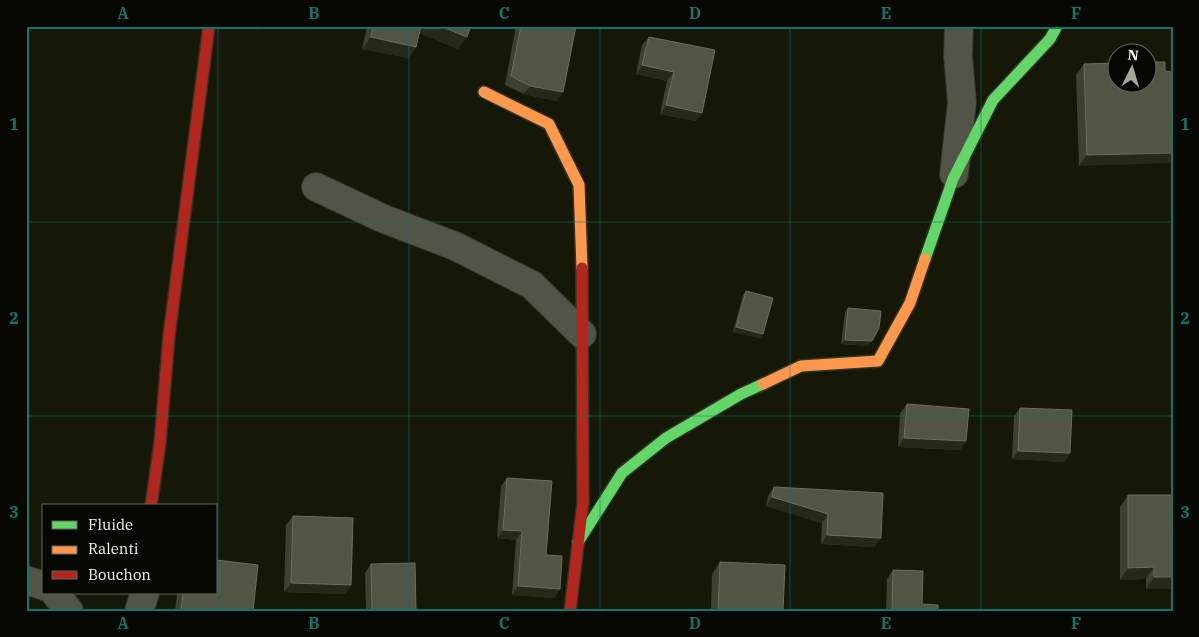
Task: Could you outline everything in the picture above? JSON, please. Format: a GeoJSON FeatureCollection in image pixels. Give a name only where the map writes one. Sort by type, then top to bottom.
{"type":"FeatureCollection","features":[{"type":"Feature","properties":{"kind":"street"},"geometry":{"type":"LineString","coordinates":[[151,504],[208,26]]}},
{"type":"Feature","properties":{"kind":"street"},"geometry":{"type":"LineString","coordinates":[[954,179],[962,102],[958,56],[959,26]]}},
{"type":"Feature","properties":{"kind":"street"},"geometry":{"type":"LineString","coordinates":[[578,542],[622,473],[666,438],[741,394],[802,366],[878,361],[910,303],[954,179],[993,100],[1050,39],[1057,26]]}},
{"type":"Feature","properties":{"kind":"street"},"geometry":{"type":"LineString","coordinates":[[484,92],[549,124],[579,185],[583,503],[570,611]]}},
{"type":"Feature","properties":{"kind":"street"},"geometry":{"type":"LineString","coordinates":[[316,187],[384,219],[455,246],[532,285],[582,334]]}},
{"type":"Feature","properties":{"kind":"street"},"geometry":{"type":"LineString","coordinates":[[26,580],[42,585]]}},
{"type":"Feature","properties":{"kind":"street"},"geometry":{"type":"LineString","coordinates":[[56,594],[69,611]]}},
{"type":"Feature","properties":{"kind":"street"},"geometry":{"type":"LineString","coordinates":[[139,611],[145,594]]}},
{"type":"Feature","properties":{"kind":"building"},"geometry":{"type":"Polygon","coordinates":[[[373,26],[421,26],[416,47],[371,37],[373,26]]]}},
{"type":"Feature","properties":{"kind":"building"},"geometry":{"type":"Polygon","coordinates":[[[440,26],[471,26],[467,37],[440,26]]]}},
{"type":"Feature","properties":{"kind":"building"},"geometry":{"type":"Polygon","coordinates":[[[521,26],[576,26],[563,92],[530,86],[511,76],[521,26]]]}},
{"type":"Feature","properties":{"kind":"building"},"geometry":{"type":"Polygon","coordinates":[[[649,37],[715,50],[702,113],[666,105],[674,72],[642,65],[649,37]]]}},
{"type":"Feature","properties":{"kind":"building"},"geometry":{"type":"Polygon","coordinates":[[[1156,62],[1165,62],[1165,71],[1173,72],[1173,153],[1087,155],[1084,64],[1106,63],[1106,92],[1156,92],[1156,62]]]}},
{"type":"Feature","properties":{"kind":"building"},"geometry":{"type":"Polygon","coordinates":[[[746,291],[773,298],[763,334],[736,327],[746,291]]]}},
{"type":"Feature","properties":{"kind":"building"},"geometry":{"type":"Polygon","coordinates":[[[848,308],[881,311],[879,328],[872,341],[845,340],[848,308]]]}},
{"type":"Feature","properties":{"kind":"building"},"geometry":{"type":"Polygon","coordinates":[[[907,404],[969,409],[966,441],[904,438],[907,404]]]}},
{"type":"Feature","properties":{"kind":"building"},"geometry":{"type":"Polygon","coordinates":[[[1020,408],[1072,410],[1070,453],[1018,451],[1020,408]]]}},
{"type":"Feature","properties":{"kind":"building"},"geometry":{"type":"Polygon","coordinates":[[[507,478],[552,481],[546,555],[562,556],[560,589],[518,586],[522,531],[503,530],[507,478]]]}},
{"type":"Feature","properties":{"kind":"building"},"geometry":{"type":"Polygon","coordinates":[[[774,487],[883,493],[881,538],[827,535],[828,514],[772,497],[774,487]]]}},
{"type":"Feature","properties":{"kind":"building"},"geometry":{"type":"Polygon","coordinates":[[[1128,495],[1173,495],[1173,577],[1154,577],[1154,567],[1128,568],[1128,495]]]}},
{"type":"Feature","properties":{"kind":"building"},"geometry":{"type":"Polygon","coordinates":[[[293,516],[353,518],[351,585],[291,583],[293,516]]]}},
{"type":"Feature","properties":{"kind":"building"},"geometry":{"type":"Polygon","coordinates":[[[218,560],[258,565],[253,611],[181,611],[183,594],[218,594],[218,560]]]}},
{"type":"Feature","properties":{"kind":"building"},"geometry":{"type":"Polygon","coordinates":[[[720,562],[785,565],[783,611],[718,611],[720,562]]]}},
{"type":"Feature","properties":{"kind":"building"},"geometry":{"type":"Polygon","coordinates":[[[415,563],[416,611],[372,611],[371,564],[415,563]]]}},
{"type":"Feature","properties":{"kind":"building"},"geometry":{"type":"Polygon","coordinates":[[[893,570],[923,571],[922,604],[938,605],[938,611],[892,611],[893,570]]]}},
{"type":"Feature","properties":{"kind":"traffic: fast"},"geometry":{"type":"LineString","coordinates":[[925,259],[953,179],[993,100],[1050,39],[1057,26]]}},
{"type":"Feature","properties":{"kind":"traffic: fast"},"geometry":{"type":"LineString","coordinates":[[578,542],[622,473],[666,438],[741,394],[763,384]]}},
{"type":"Feature","properties":{"kind":"traffic: slow"},"geometry":{"type":"LineString","coordinates":[[484,92],[549,124],[579,185],[582,268]]}},
{"type":"Feature","properties":{"kind":"traffic: slow"},"geometry":{"type":"LineString","coordinates":[[763,384],[801,366],[878,361],[910,303],[925,259]]}},
{"type":"Feature","properties":{"kind":"traffic: jam"},"geometry":{"type":"LineString","coordinates":[[151,504],[160,443],[169,336],[209,26]]}},
{"type":"Feature","properties":{"kind":"traffic: jam"},"geometry":{"type":"LineString","coordinates":[[570,611],[583,503],[582,268]]}}]}
